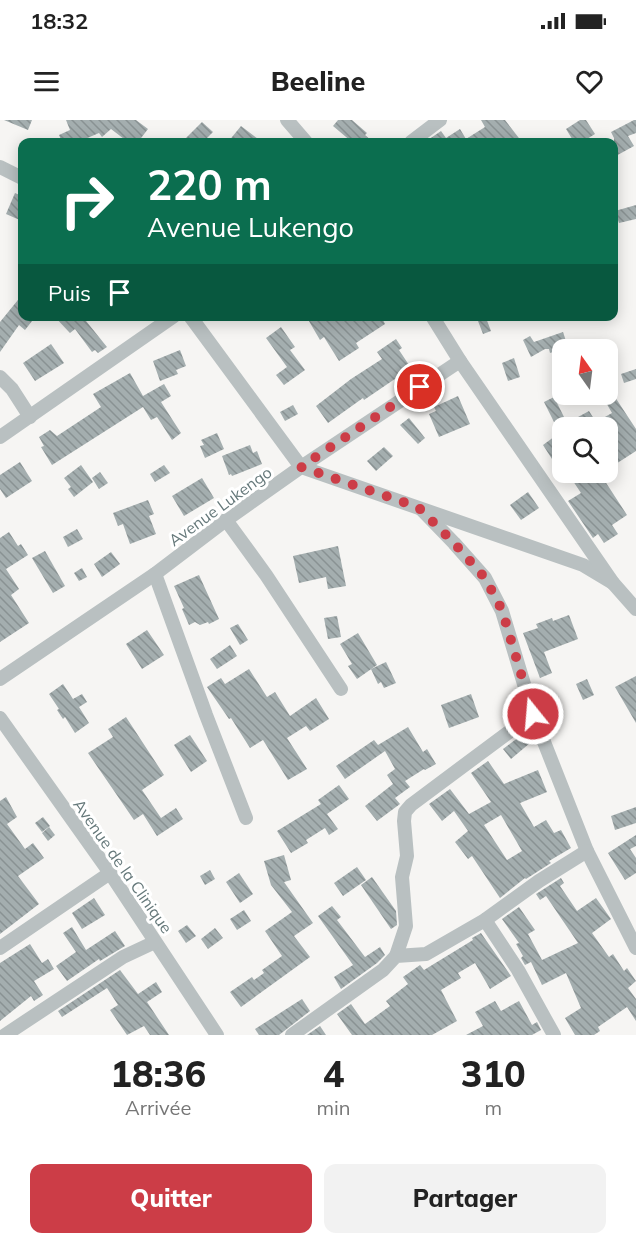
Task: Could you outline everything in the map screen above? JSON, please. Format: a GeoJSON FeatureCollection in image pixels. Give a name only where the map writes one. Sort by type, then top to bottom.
{"type":"FeatureCollection","features":[{"type":"Feature","properties":{"kind":"street"},"geometry":{"type":"LineString","coordinates":[[287,120],[303,138]]}},
{"type":"Feature","properties":{"kind":"street"},"geometry":{"type":"LineString","coordinates":[[416,138],[440,120]]}},
{"type":"Feature","properties":{"kind":"street"},"geometry":{"type":"LineString","coordinates":[[0,167],[18,176]]}},
{"type":"Feature","properties":{"kind":"street"},"geometry":{"type":"LineString","coordinates":[[0,437],[167,321]]}},
{"type":"Feature","properties":{"kind":"street"},"geometry":{"type":"LineString","coordinates":[[194,321],[301,467],[583,565],[613,583]]}},
{"type":"Feature","properties":{"kind":"street"},"geometry":{"type":"LineString","coordinates":[[435,321],[460,361],[613,583],[636,609]]}},
{"type":"Feature","properties":{"kind":"street","name":"Avenue Lukengo"},"geometry":{"type":"LineString","coordinates":[[0,679],[155,574],[226,519],[301,467],[460,361]]}},
{"type":"Feature","properties":{"kind":"street"},"geometry":{"type":"LineString","coordinates":[[0,376],[12,389],[30,417]]}},
{"type":"Feature","properties":{"kind":"street"},"geometry":{"type":"LineString","coordinates":[[418,507],[485,578],[502,610],[533,714],[587,851],[636,948]]}},
{"type":"Feature","properties":{"kind":"street"},"geometry":{"type":"LineString","coordinates":[[226,519],[341,689]]}},
{"type":"Feature","properties":{"kind":"street"},"geometry":{"type":"LineString","coordinates":[[155,574],[246,818]]}},
{"type":"Feature","properties":{"kind":"street"},"geometry":{"type":"LineString","coordinates":[[292,1035],[383,970],[396,956],[406,926],[402,877],[407,856],[405,812],[411,805],[533,714]]}},
{"type":"Feature","properties":{"kind":"street","name":"Avenue de la Clinique"},"geometry":{"type":"LineString","coordinates":[[0,718],[110,873],[217,1035]]}},
{"type":"Feature","properties":{"kind":"street"},"geometry":{"type":"LineString","coordinates":[[396,956],[426,954],[485,920],[539,881],[587,851]]}},
{"type":"Feature","properties":{"kind":"street"},"geometry":{"type":"LineString","coordinates":[[0,948],[110,873]]}},
{"type":"Feature","properties":{"kind":"street"},"geometry":{"type":"LineString","coordinates":[[485,920],[518,970],[554,1035]]}},
{"type":"Feature","properties":{"kind":"street"},"geometry":{"type":"LineString","coordinates":[[5,1035],[123,957],[155,942]]}},
{"type":"Feature","properties":{"kind":"building"},"geometry":{"type":"Polygon","coordinates":[[[4,120],[32,120],[28,130],[4,120]]]}},
{"type":"Feature","properties":{"kind":"building"},"geometry":{"type":"Polygon","coordinates":[[[66,120],[136,120],[148,129],[141,138],[123,138],[111,129],[102,137],[99,133],[87,138],[60,138],[59,135],[70,130],[66,120]]]}},
{"type":"Feature","properties":{"kind":"building"},"geometry":{"type":"Polygon","coordinates":[[[338,120],[352,120],[367,133],[365,135],[368,138],[347,138],[333,126],[338,120]]]}},
{"type":"Feature","properties":{"kind":"building"},"geometry":{"type":"Polygon","coordinates":[[[481,120],[505,120],[519,138],[468,138],[485,127],[481,120]]]}},
{"type":"Feature","properties":{"kind":"building"},"geometry":{"type":"Polygon","coordinates":[[[580,120],[586,120],[595,134],[588,138],[572,138],[566,129],[580,120]]]}},
{"type":"Feature","properties":{"kind":"building"},"geometry":{"type":"Polygon","coordinates":[[[636,120],[636,133],[628,136],[634,146],[618,155],[618,138],[614,138],[611,132],[636,120]]]}},
{"type":"Feature","properties":{"kind":"building"},"geometry":{"type":"Polygon","coordinates":[[[202,122],[213,132],[207,138],[186,138],[202,122]]]}},
{"type":"Feature","properties":{"kind":"building"},"geometry":{"type":"Polygon","coordinates":[[[241,126],[257,138],[231,138],[241,126]]]}},
{"type":"Feature","properties":{"kind":"building"},"geometry":{"type":"Polygon","coordinates":[[[460,129],[465,138],[446,138],[460,129]]]}},
{"type":"Feature","properties":{"kind":"building"},"geometry":{"type":"Polygon","coordinates":[[[441,131],[446,138],[431,138],[441,131]]]}},
{"type":"Feature","properties":{"kind":"building"},"geometry":{"type":"Polygon","coordinates":[[[15,193],[18,194],[18,219],[6,214],[15,193]]]}},
{"type":"Feature","properties":{"kind":"building"},"geometry":{"type":"Polygon","coordinates":[[[636,205],[636,219],[619,223],[618,210],[636,205]]]}},
{"type":"Feature","properties":{"kind":"building"},"geometry":{"type":"Polygon","coordinates":[[[18,300],[18,321],[32,321],[25,330],[19,325],[0,352],[0,322],[18,300]]]}},
{"type":"Feature","properties":{"kind":"building"},"geometry":{"type":"Polygon","coordinates":[[[59,321],[86,321],[107,347],[98,353],[95,350],[92,352],[75,329],[70,333],[59,321]]]}},
{"type":"Feature","properties":{"kind":"building"},"geometry":{"type":"Polygon","coordinates":[[[309,321],[384,321],[385,324],[356,343],[359,348],[339,361],[324,337],[320,340],[309,321]]]}},
{"type":"Feature","properties":{"kind":"building"},"geometry":{"type":"Polygon","coordinates":[[[478,321],[487,321],[491,331],[483,334],[478,321]]]}},
{"type":"Feature","properties":{"kind":"building"},"geometry":{"type":"Polygon","coordinates":[[[281,327],[295,347],[290,350],[305,370],[284,385],[276,375],[287,367],[266,338],[281,327]]]}},
{"type":"Feature","properties":{"kind":"building"},"geometry":{"type":"Polygon","coordinates":[[[563,332],[565,339],[552,339],[552,352],[545,349],[531,357],[523,340],[530,336],[534,342],[563,332]]]}},
{"type":"Feature","properties":{"kind":"building"},"geometry":{"type":"Polygon","coordinates":[[[396,339],[402,348],[399,350],[411,368],[328,423],[316,406],[382,359],[377,352],[396,339]]]}},
{"type":"Feature","properties":{"kind":"building"},"geometry":{"type":"Polygon","coordinates":[[[51,344],[64,363],[35,381],[23,363],[51,344]]]}},
{"type":"Feature","properties":{"kind":"building"},"geometry":{"type":"Polygon","coordinates":[[[180,350],[186,366],[176,370],[178,374],[160,381],[153,361],[180,350]]]}},
{"type":"Feature","properties":{"kind":"building"},"geometry":{"type":"Polygon","coordinates":[[[514,358],[520,377],[508,381],[502,363],[514,358]]]}},
{"type":"Feature","properties":{"kind":"building"},"geometry":{"type":"Polygon","coordinates":[[[636,369],[636,379],[624,383],[621,374],[636,369]]]}},
{"type":"Feature","properties":{"kind":"building"},"geometry":{"type":"Polygon","coordinates":[[[130,373],[143,396],[164,384],[171,396],[161,402],[181,433],[172,440],[157,417],[151,420],[143,407],[52,465],[41,447],[44,446],[39,437],[50,430],[57,436],[101,407],[93,394],[130,373]]]}},
{"type":"Feature","properties":{"kind":"building"},"geometry":{"type":"Polygon","coordinates":[[[458,396],[470,424],[439,437],[429,414],[436,411],[434,407],[458,396]]]}},
{"type":"Feature","properties":{"kind":"building"},"geometry":{"type":"Polygon","coordinates":[[[552,398],[552,405],[558,405],[564,417],[552,418],[544,402],[552,398]]]}},
{"type":"Feature","properties":{"kind":"building"},"geometry":{"type":"Polygon","coordinates":[[[618,402],[636,429],[636,451],[618,463],[618,417],[605,417],[612,413],[607,405],[618,405],[618,402]]]}},
{"type":"Feature","properties":{"kind":"building"},"geometry":{"type":"Polygon","coordinates":[[[293,405],[298,414],[285,421],[280,412],[293,405]]]}},
{"type":"Feature","properties":{"kind":"building"},"geometry":{"type":"Polygon","coordinates":[[[589,411],[593,417],[578,417],[589,411]]]}},
{"type":"Feature","properties":{"kind":"building"},"geometry":{"type":"Polygon","coordinates":[[[409,418],[425,438],[418,444],[400,425],[409,418]]]}},
{"type":"Feature","properties":{"kind":"building"},"geometry":{"type":"Polygon","coordinates":[[[217,433],[224,449],[205,458],[200,446],[204,445],[201,440],[217,433]]]}},
{"type":"Feature","properties":{"kind":"building"},"geometry":{"type":"Polygon","coordinates":[[[552,438],[552,459],[543,445],[552,438]]]}},
{"type":"Feature","properties":{"kind":"building"},"geometry":{"type":"Polygon","coordinates":[[[250,445],[253,453],[257,451],[262,464],[232,476],[229,475],[222,456],[250,445]]]}},
{"type":"Feature","properties":{"kind":"building"},"geometry":{"type":"Polygon","coordinates":[[[384,447],[393,456],[376,471],[367,461],[384,447]]]}},
{"type":"Feature","properties":{"kind":"building"},"geometry":{"type":"Polygon","coordinates":[[[20,462],[32,481],[6,498],[0,489],[0,475],[20,462]]]}},
{"type":"Feature","properties":{"kind":"building"},"geometry":{"type":"Polygon","coordinates":[[[81,465],[93,482],[74,497],[68,489],[71,487],[64,478],[81,465]]]}},
{"type":"Feature","properties":{"kind":"building"},"geometry":{"type":"Polygon","coordinates":[[[164,465],[170,473],[155,482],[150,474],[164,465]]]}},
{"type":"Feature","properties":{"kind":"building"},"geometry":{"type":"Polygon","coordinates":[[[100,472],[108,483],[99,489],[92,478],[100,472]]]}},
{"type":"Feature","properties":{"kind":"building"},"geometry":{"type":"Polygon","coordinates":[[[202,478],[214,498],[184,516],[172,496],[202,478]]]}},
{"type":"Feature","properties":{"kind":"building"},"geometry":{"type":"Polygon","coordinates":[[[574,483],[606,483],[627,515],[612,525],[618,534],[604,543],[598,534],[593,538],[568,501],[581,493],[574,483]]]}},
{"type":"Feature","properties":{"kind":"building"},"geometry":{"type":"Polygon","coordinates":[[[528,492],[539,508],[521,520],[510,505],[528,492]]]}},
{"type":"Feature","properties":{"kind":"building"},"geometry":{"type":"Polygon","coordinates":[[[148,500],[154,514],[149,516],[156,534],[130,544],[123,524],[118,526],[113,513],[148,500]]]}},
{"type":"Feature","properties":{"kind":"building"},"geometry":{"type":"Polygon","coordinates":[[[77,529],[83,539],[68,547],[63,537],[77,529]]]}},
{"type":"Feature","properties":{"kind":"building"},"geometry":{"type":"Polygon","coordinates":[[[9,532],[18,546],[21,544],[28,555],[6,569],[19,589],[11,595],[29,623],[0,642],[0,538],[9,532]]]}},
{"type":"Feature","properties":{"kind":"building"},"geometry":{"type":"Polygon","coordinates":[[[338,546],[346,586],[328,589],[326,577],[299,583],[293,556],[338,546]]]}},
{"type":"Feature","properties":{"kind":"building"},"geometry":{"type":"Polygon","coordinates":[[[45,551],[65,586],[53,593],[32,558],[45,551]]]}},
{"type":"Feature","properties":{"kind":"building"},"geometry":{"type":"Polygon","coordinates":[[[111,552],[120,564],[102,577],[94,564],[111,552]]]}},
{"type":"Feature","properties":{"kind":"building"},"geometry":{"type":"Polygon","coordinates":[[[82,568],[87,577],[79,581],[74,573],[82,568]]]}},
{"type":"Feature","properties":{"kind":"building"},"geometry":{"type":"Polygon","coordinates":[[[199,575],[219,619],[209,624],[208,622],[200,625],[195,622],[189,625],[174,586],[199,575]]]}},
{"type":"Feature","properties":{"kind":"building"},"geometry":{"type":"Polygon","coordinates":[[[569,615],[578,639],[544,652],[552,673],[540,678],[523,633],[538,628],[536,624],[569,615]]]}},
{"type":"Feature","properties":{"kind":"building"},"geometry":{"type":"Polygon","coordinates":[[[337,616],[341,637],[328,639],[324,618],[337,616]]]}},
{"type":"Feature","properties":{"kind":"building"},"geometry":{"type":"Polygon","coordinates":[[[238,624],[248,640],[240,645],[230,628],[238,624]]]}},
{"type":"Feature","properties":{"kind":"building"},"geometry":{"type":"Polygon","coordinates":[[[147,630],[164,655],[142,669],[126,644],[147,630]]]}},
{"type":"Feature","properties":{"kind":"building"},"geometry":{"type":"Polygon","coordinates":[[[358,633],[377,665],[357,679],[348,666],[352,664],[340,644],[358,633]]]}},
{"type":"Feature","properties":{"kind":"building"},"geometry":{"type":"Polygon","coordinates":[[[230,645],[237,656],[217,669],[210,659],[230,645]]]}},
{"type":"Feature","properties":{"kind":"building"},"geometry":{"type":"Polygon","coordinates":[[[386,662],[396,683],[384,688],[381,682],[378,684],[371,669],[386,662]]]}},
{"type":"Feature","properties":{"kind":"building"},"geometry":{"type":"Polygon","coordinates":[[[249,669],[267,697],[275,692],[290,716],[316,698],[329,719],[310,731],[306,726],[287,738],[307,769],[288,780],[263,740],[250,748],[207,687],[221,678],[225,684],[249,669]]]}},
{"type":"Feature","properties":{"kind":"building"},"geometry":{"type":"Polygon","coordinates":[[[636,676],[636,723],[615,687],[636,676]]]}},
{"type":"Feature","properties":{"kind":"building"},"geometry":{"type":"Polygon","coordinates":[[[587,679],[594,695],[583,700],[576,684],[587,679]]]}},
{"type":"Feature","properties":{"kind":"building"},"geometry":{"type":"Polygon","coordinates":[[[63,684],[73,699],[82,694],[87,702],[79,707],[89,723],[75,733],[65,717],[63,719],[57,710],[59,709],[49,694],[63,684]]]}},
{"type":"Feature","properties":{"kind":"building"},"geometry":{"type":"Polygon","coordinates":[[[471,694],[479,717],[449,728],[441,705],[471,694]]]}},
{"type":"Feature","properties":{"kind":"building"},"geometry":{"type":"Polygon","coordinates":[[[126,717],[164,775],[142,790],[161,818],[176,808],[183,819],[157,836],[143,814],[134,820],[88,753],[113,737],[108,729],[126,717]]]}},
{"type":"Feature","properties":{"kind":"building"},"geometry":{"type":"Polygon","coordinates":[[[408,727],[423,752],[427,749],[436,764],[405,781],[410,787],[395,798],[400,804],[377,821],[365,806],[393,784],[387,775],[395,769],[385,751],[345,779],[336,766],[374,740],[378,745],[408,727]]]}},
{"type":"Feature","properties":{"kind":"building"},"geometry":{"type":"Polygon","coordinates":[[[523,734],[530,743],[511,759],[503,749],[523,734]]]}},
{"type":"Feature","properties":{"kind":"building"},"geometry":{"type":"Polygon","coordinates":[[[190,735],[207,761],[191,772],[174,745],[190,735]]]}},
{"type":"Feature","properties":{"kind":"building"},"geometry":{"type":"Polygon","coordinates":[[[488,761],[504,784],[538,770],[547,792],[520,803],[534,827],[546,820],[554,833],[561,830],[571,848],[549,861],[551,863],[525,878],[500,898],[472,856],[468,859],[455,842],[468,831],[454,811],[442,821],[429,804],[450,789],[469,814],[491,802],[471,773],[488,761]],[[501,815],[484,825],[507,860],[522,851],[501,815]]]}},
{"type":"Feature","properties":{"kind":"building"},"geometry":{"type":"Polygon","coordinates":[[[339,785],[349,799],[327,814],[338,829],[329,835],[325,828],[306,840],[308,843],[291,853],[277,831],[321,804],[318,800],[339,785]]]}},
{"type":"Feature","properties":{"kind":"building"},"geometry":{"type":"Polygon","coordinates":[[[6,797],[17,817],[7,824],[25,849],[33,843],[44,858],[18,876],[39,904],[0,934],[0,801],[6,797]]]}},
{"type":"Feature","properties":{"kind":"building"},"geometry":{"type":"Polygon","coordinates":[[[636,807],[636,823],[615,830],[611,816],[636,807]]]}},
{"type":"Feature","properties":{"kind":"building"},"geometry":{"type":"Polygon","coordinates":[[[43,817],[50,826],[42,832],[35,823],[43,817]]]}},
{"type":"Feature","properties":{"kind":"building"},"geometry":{"type":"Polygon","coordinates":[[[49,827],[55,835],[48,841],[42,833],[49,827]]]}},
{"type":"Feature","properties":{"kind":"building"},"geometry":{"type":"Polygon","coordinates":[[[636,835],[636,846],[630,849],[636,858],[636,873],[625,880],[608,853],[636,835]]]}},
{"type":"Feature","properties":{"kind":"building"},"geometry":{"type":"Polygon","coordinates":[[[284,855],[291,880],[284,882],[313,923],[294,936],[310,957],[241,1007],[230,992],[252,977],[254,980],[264,973],[262,970],[282,956],[265,931],[292,912],[271,885],[264,861],[284,855]]]}},
{"type":"Feature","properties":{"kind":"building"},"geometry":{"type":"Polygon","coordinates":[[[357,867],[366,880],[343,896],[334,883],[357,867]]]}},
{"type":"Feature","properties":{"kind":"building"},"geometry":{"type":"Polygon","coordinates":[[[210,870],[215,879],[205,885],[200,876],[210,870]]]}},
{"type":"Feature","properties":{"kind":"building"},"geometry":{"type":"Polygon","coordinates":[[[239,873],[253,894],[240,903],[226,882],[239,873]]]}},
{"type":"Feature","properties":{"kind":"building"},"geometry":{"type":"Polygon","coordinates":[[[372,877],[396,911],[397,925],[391,929],[361,885],[372,877]]]}},
{"type":"Feature","properties":{"kind":"building"},"geometry":{"type":"Polygon","coordinates":[[[561,878],[564,883],[560,886],[577,911],[596,898],[611,919],[592,933],[609,957],[613,954],[624,971],[627,968],[636,981],[628,988],[636,999],[636,1021],[627,1007],[598,1027],[600,1031],[594,1035],[575,1035],[565,1018],[581,1008],[566,973],[542,985],[531,962],[525,965],[521,958],[523,956],[516,944],[519,943],[502,919],[519,907],[535,930],[528,934],[542,960],[578,943],[546,896],[540,900],[536,894],[561,878]]]}},
{"type":"Feature","properties":{"kind":"building"},"geometry":{"type":"Polygon","coordinates":[[[94,898],[105,915],[82,929],[72,913],[94,898]]]}},
{"type":"Feature","properties":{"kind":"building"},"geometry":{"type":"Polygon","coordinates":[[[332,906],[341,917],[337,920],[365,957],[380,947],[385,955],[341,989],[334,977],[353,965],[318,916],[332,906]]]}},
{"type":"Feature","properties":{"kind":"building"},"geometry":{"type":"Polygon","coordinates":[[[244,910],[251,921],[237,930],[230,919],[244,910]]]}},
{"type":"Feature","properties":{"kind":"building"},"geometry":{"type":"Polygon","coordinates":[[[187,925],[196,936],[186,943],[178,931],[187,925]]]}},
{"type":"Feature","properties":{"kind":"building"},"geometry":{"type":"Polygon","coordinates":[[[72,927],[86,950],[115,931],[125,946],[100,961],[99,959],[67,981],[56,966],[76,952],[63,933],[72,927]]]}},
{"type":"Feature","properties":{"kind":"building"},"geometry":{"type":"Polygon","coordinates":[[[215,928],[223,938],[208,949],[201,939],[215,928]]]}},
{"type":"Feature","properties":{"kind":"building"},"geometry":{"type":"Polygon","coordinates":[[[481,933],[511,976],[490,989],[475,963],[458,973],[461,978],[441,990],[457,1021],[432,1035],[352,1035],[337,1014],[351,1004],[365,1024],[390,1006],[386,1001],[408,984],[403,977],[420,965],[424,970],[481,933]]]}},
{"type":"Feature","properties":{"kind":"building"},"geometry":{"type":"Polygon","coordinates":[[[30,944],[42,963],[48,959],[54,969],[34,981],[43,995],[34,1001],[31,996],[0,1021],[0,963],[30,944]]]}},
{"type":"Feature","properties":{"kind":"building"},"geometry":{"type":"Polygon","coordinates":[[[120,970],[138,994],[156,982],[162,992],[147,1002],[169,1035],[150,1035],[144,1026],[127,1035],[110,1010],[118,1005],[107,988],[62,1017],[58,1011],[120,970]]]}},
{"type":"Feature","properties":{"kind":"building"},"geometry":{"type":"Polygon","coordinates":[[[302,999],[310,1011],[279,1035],[259,1035],[255,1029],[302,999]]]}},
{"type":"Feature","properties":{"kind":"building"},"geometry":{"type":"Polygon","coordinates":[[[495,1001],[501,1011],[519,1001],[532,1025],[537,1022],[541,1030],[532,1035],[466,1035],[483,1026],[475,1012],[495,1001]]]}},
{"type":"Feature","properties":{"kind":"building"},"geometry":{"type":"Polygon","coordinates":[[[320,1026],[326,1035],[307,1035],[320,1026]]]}},
{"type":"Feature","properties":{"kind":"route"},"geometry":{"type":"LineString","coordinates":[[420,387],[301,467],[418,507],[454,543],[485,578],[502,610],[533,714]]}}]}
